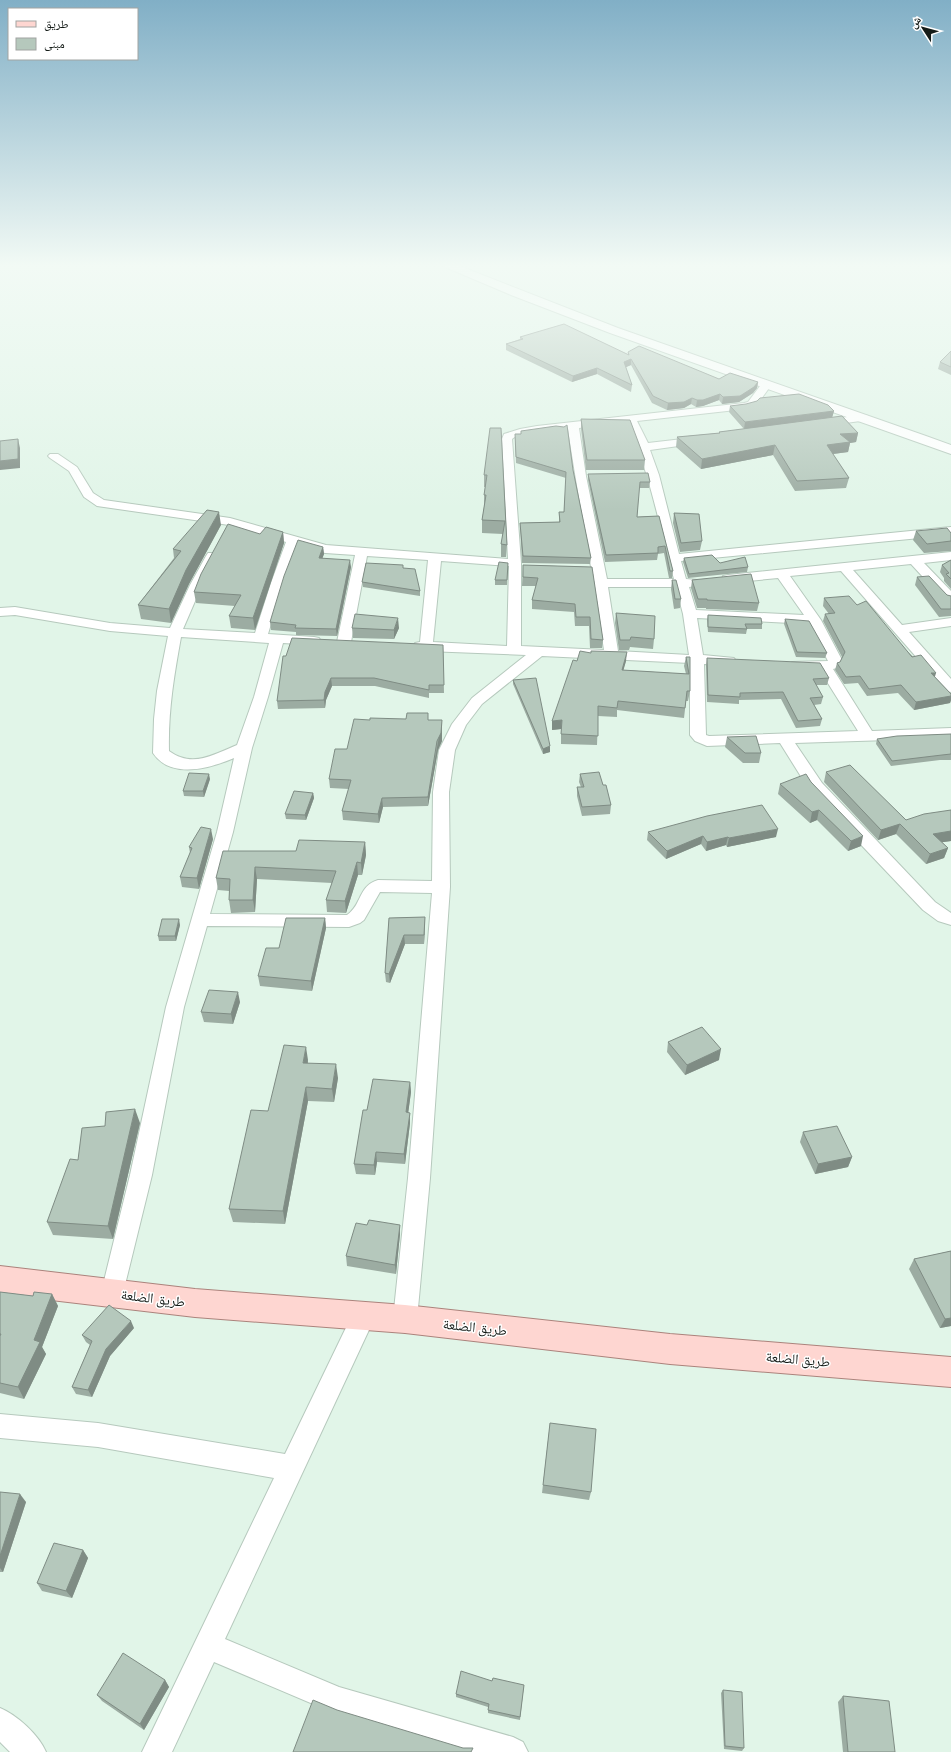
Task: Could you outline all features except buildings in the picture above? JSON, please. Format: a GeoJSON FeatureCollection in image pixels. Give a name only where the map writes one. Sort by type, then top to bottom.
{"type":"FeatureCollection","features":[{"type":"Feature","properties":{"kind":"main road","name":"طريق الضلعة"},"geometry":{"type":"LineString","coordinates":[[0,1280],[195,1302],[363,1317],[405,1319],[670,1348],[951,1372]]}},
{"type":"Feature","properties":{"kind":"street"},"geometry":{"type":"LineString","coordinates":[[660,347],[951,450]]}},
{"type":"Feature","properties":{"kind":"street"},"geometry":{"type":"LineString","coordinates":[[514,650],[515,566],[508,436],[666,414],[745,406],[752,404],[767,384]]}},
{"type":"Feature","properties":{"kind":"street"},"geometry":{"type":"LineString","coordinates":[[809,425],[864,418]]}},
{"type":"Feature","properties":{"kind":"street"},"geometry":{"type":"LineString","coordinates":[[631,419],[644,447],[653,475],[690,614],[697,660],[698,735],[700,738],[707,741],[951,733]]}},
{"type":"Feature","properties":{"kind":"street"},"geometry":{"type":"LineString","coordinates":[[573,426],[580,476],[599,570],[612,655]]}},
{"type":"Feature","properties":{"kind":"street"},"geometry":{"type":"LineString","coordinates":[[644,447],[707,439]]}},
{"type":"Feature","properties":{"kind":"street"},"geometry":{"type":"LineString","coordinates":[[54,456],[73,469],[88,495],[101,503],[230,522],[293,541],[324,548],[435,557],[531,569]]}},
{"type":"Feature","properties":{"kind":"street"},"geometry":{"type":"LineString","coordinates":[[638,475],[653,475]]}},
{"type":"Feature","properties":{"kind":"street"},"geometry":{"type":"LineString","coordinates":[[580,476],[595,476]]}},
{"type":"Feature","properties":{"kind":"street"},"geometry":{"type":"LineString","coordinates":[[224,534],[230,522]]}},
{"type":"Feature","properties":{"kind":"street"},"geometry":{"type":"LineString","coordinates":[[674,558],[951,531]]}},
{"type":"Feature","properties":{"kind":"street"},"geometry":{"type":"LineString","coordinates":[[112,1293],[141,1175],[175,1007],[225,832],[244,748],[261,697],[277,583],[293,541]]}},
{"type":"Feature","properties":{"kind":"street"},"geometry":{"type":"LineString","coordinates":[[218,546],[196,584],[175,633],[163,705],[161,753],[174,762],[194,766],[244,748]]}},
{"type":"Feature","properties":{"kind":"street"},"geometry":{"type":"LineString","coordinates":[[344,642],[362,552]]}},
{"type":"Feature","properties":{"kind":"street"},"geometry":{"type":"LineString","coordinates":[[600,583],[681,584],[951,556]]}},
{"type":"Feature","properties":{"kind":"street"},"geometry":{"type":"LineString","coordinates":[[426,647],[435,557]]}},
{"type":"Feature","properties":{"kind":"street"},"geometry":{"type":"LineString","coordinates":[[914,560],[951,600]]}},
{"type":"Feature","properties":{"kind":"street"},"geometry":{"type":"LineString","coordinates":[[844,567],[951,688]]}},
{"type":"Feature","properties":{"kind":"street"},"geometry":{"type":"LineString","coordinates":[[584,570],[599,570]]}},
{"type":"Feature","properties":{"kind":"street"},"geometry":{"type":"LineString","coordinates":[[782,574],[814,620],[834,660],[832,665],[824,666],[784,664]]}},
{"type":"Feature","properties":{"kind":"street"},"geometry":{"type":"LineString","coordinates":[[0,612],[15,611],[110,627],[175,633],[268,639],[359,642]]}},
{"type":"Feature","properties":{"kind":"street"},"geometry":{"type":"LineString","coordinates":[[690,614],[814,620]]}},
{"type":"Feature","properties":{"kind":"street"},"geometry":{"type":"LineString","coordinates":[[900,629],[951,622]]}},
{"type":"Feature","properties":{"kind":"street"},"geometry":{"type":"LineString","coordinates":[[404,645],[745,662]]}},
{"type":"Feature","properties":{"kind":"street"},"geometry":{"type":"LineString","coordinates":[[405,1319],[419,1178],[441,887],[441,792],[447,750],[459,724],[477,701],[538,651]]}},
{"type":"Feature","properties":{"kind":"street"},"geometry":{"type":"LineString","coordinates":[[824,666],[868,736]]}},
{"type":"Feature","properties":{"kind":"street"},"geometry":{"type":"LineString","coordinates":[[785,739],[816,787],[929,906],[944,917],[951,919]]}},
{"type":"Feature","properties":{"kind":"street"},"geometry":{"type":"LineString","coordinates":[[200,920],[349,922],[356,919],[360,915],[374,888],[378,886],[441,887]]}},
{"type":"Feature","properties":{"kind":"street"},"geometry":{"type":"LineString","coordinates":[[157,1752],[363,1317]]}},
{"type":"Feature","properties":{"kind":"street"},"geometry":{"type":"LineString","coordinates":[[0,1426],[98,1435],[291,1468]]}},
{"type":"Feature","properties":{"kind":"street"},"geometry":{"type":"LineString","coordinates":[[208,1646],[340,1701],[513,1752]]}},
{"type":"Feature","properties":{"kind":"street"},"geometry":{"type":"LineString","coordinates":[[0,1722],[31,1752]]}}]}
